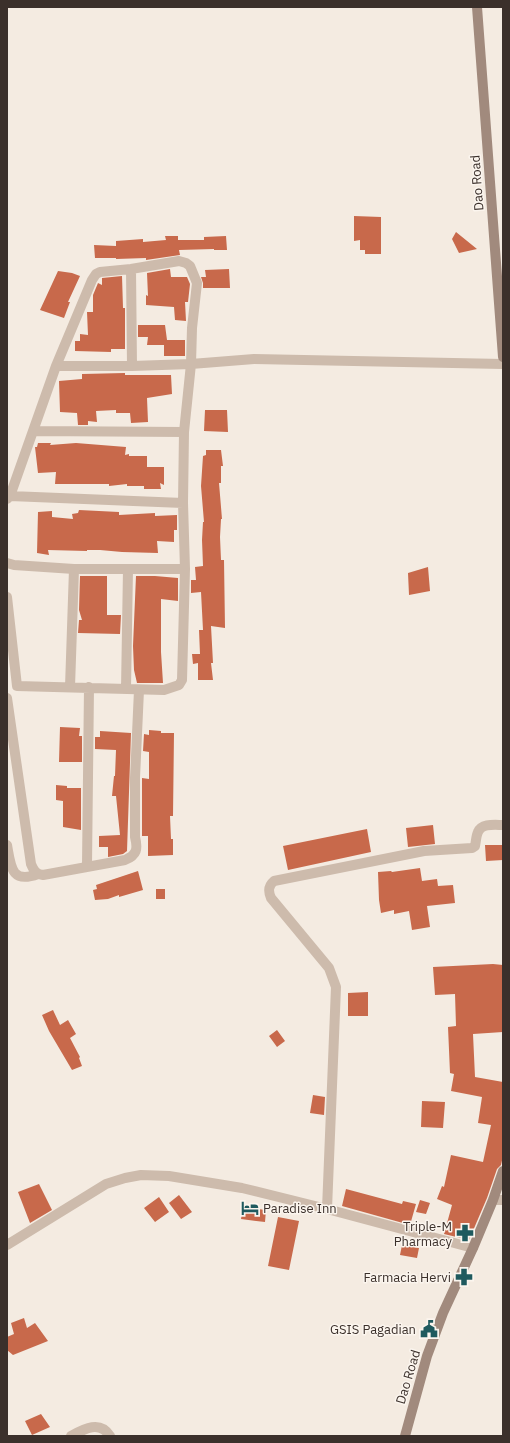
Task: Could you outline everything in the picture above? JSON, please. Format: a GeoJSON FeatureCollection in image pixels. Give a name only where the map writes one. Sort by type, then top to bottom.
{"type":"FeatureCollection","features":[{"type":"Feature","properties":{"kind":"street","name":"Dao Road"},"geometry":{"type":"LineString","coordinates":[[477,7],[503,357]]}},
{"type":"Feature","properties":{"kind":"street"},"geometry":{"type":"LineString","coordinates":[[139,690],[135,778],[136,852],[132,857],[125,860],[86,866],[44,875],[38,874],[33,870],[31,864],[7,697],[10,688],[17,686],[168,690],[179,685],[182,680],[185,569],[183,503],[184,432],[197,283],[190,266],[186,263],[178,261],[131,269],[100,272],[96,274],[92,280],[56,366],[8,498],[183,503]]}},
{"type":"Feature","properties":{"kind":"street"},"geometry":{"type":"LineString","coordinates":[[131,269],[132,366]]}},
{"type":"Feature","properties":{"kind":"street"},"geometry":{"type":"LineString","coordinates":[[56,366],[191,364],[254,359],[503,364]]}},
{"type":"Feature","properties":{"kind":"street"},"geometry":{"type":"LineString","coordinates":[[33,430],[184,432]]}},
{"type":"Feature","properties":{"kind":"street"},"geometry":{"type":"LineString","coordinates":[[7,563],[14,565],[74,569],[185,569]]}},
{"type":"Feature","properties":{"kind":"street"},"geometry":{"type":"LineString","coordinates":[[70,687],[74,569]]}},
{"type":"Feature","properties":{"kind":"street"},"geometry":{"type":"LineString","coordinates":[[126,689],[128,569]]}},
{"type":"Feature","properties":{"kind":"street"},"geometry":{"type":"LineString","coordinates":[[7,597],[17,686]]}},
{"type":"Feature","properties":{"kind":"street"},"geometry":{"type":"LineString","coordinates":[[86,866],[89,687]]}},
{"type":"Feature","properties":{"kind":"street"},"geometry":{"type":"LineString","coordinates":[[327,1209],[336,987],[329,968],[271,898],[268,889],[270,884],[274,881],[424,851],[472,848],[475,846],[480,830],[489,825],[503,824]]}},
{"type":"Feature","properties":{"kind":"street"},"geometry":{"type":"LineString","coordinates":[[7,845],[13,871],[16,876],[23,878],[38,874]]}},
{"type":"Feature","properties":{"kind":"street","name":"Dao Road"},"geometry":{"type":"LineString","coordinates":[[405,1436],[425,1363],[443,1313],[473,1248],[498,1200],[503,1171]]}},
{"type":"Feature","properties":{"kind":"street"},"geometry":{"type":"LineString","coordinates":[[7,1245],[106,1184],[141,1175],[169,1176],[242,1188],[473,1248]]}},
{"type":"Feature","properties":{"kind":"street"},"geometry":{"type":"LineString","coordinates":[[71,1436],[90,1427],[97,1426],[103,1428],[110,1436]]}},
{"type":"Feature","properties":{"kind":"building"},"geometry":{"type":"Polygon","coordinates":[[[354,216],[381,217],[381,254],[365,254],[365,250],[360,250],[360,240],[354,241],[354,216]]]}},
{"type":"Feature","properties":{"kind":"building"},"geometry":{"type":"Polygon","coordinates":[[[456,232],[477,249],[459,253],[452,239],[456,232]]]}},
{"type":"Feature","properties":{"kind":"building"},"geometry":{"type":"Polygon","coordinates":[[[165,236],[178,236],[178,240],[204,240],[204,237],[226,236],[227,250],[179,250],[180,255],[146,260],[146,258],[95,258],[94,245],[116,246],[116,241],[143,239],[143,242],[166,240],[165,236]]]}},
{"type":"Feature","properties":{"kind":"building"},"geometry":{"type":"Polygon","coordinates":[[[170,269],[171,277],[187,277],[190,284],[188,302],[185,302],[186,321],[175,320],[174,307],[146,305],[146,295],[148,296],[147,273],[170,269]]]}},
{"type":"Feature","properties":{"kind":"building"},"geometry":{"type":"Polygon","coordinates":[[[229,269],[230,288],[203,288],[201,277],[206,277],[205,270],[229,269]]]}},
{"type":"Feature","properties":{"kind":"building"},"geometry":{"type":"Polygon","coordinates":[[[58,271],[80,276],[68,302],[70,302],[64,318],[40,310],[58,271]]]}},
{"type":"Feature","properties":{"kind":"building"},"geometry":{"type":"Polygon","coordinates":[[[122,276],[123,308],[125,308],[125,349],[111,349],[111,352],[75,351],[75,341],[80,341],[80,334],[88,335],[87,312],[93,312],[93,295],[98,283],[102,285],[102,278],[122,276]]]}},
{"type":"Feature","properties":{"kind":"building"},"geometry":{"type":"Polygon","coordinates":[[[138,325],[165,325],[167,340],[185,340],[185,356],[164,356],[164,345],[147,345],[148,337],[138,337],[138,325]]]}},
{"type":"Feature","properties":{"kind":"building"},"geometry":{"type":"Polygon","coordinates":[[[125,373],[125,375],[171,375],[172,394],[147,398],[148,422],[131,423],[130,413],[116,413],[116,410],[96,411],[97,422],[88,421],[88,425],[78,425],[77,413],[60,412],[59,381],[82,379],[82,374],[125,373]]]}},
{"type":"Feature","properties":{"kind":"building"},"geometry":{"type":"Polygon","coordinates":[[[205,410],[227,410],[228,432],[204,431],[205,410]]]}},
{"type":"Feature","properties":{"kind":"building"},"geometry":{"type":"Polygon","coordinates":[[[38,443],[51,443],[50,445],[76,443],[126,447],[125,455],[147,456],[147,467],[164,467],[164,485],[160,483],[161,489],[144,489],[144,486],[127,486],[127,484],[109,486],[109,484],[55,484],[56,472],[38,473],[35,447],[37,447],[38,443]]]}},
{"type":"Feature","properties":{"kind":"building"},"geometry":{"type":"Polygon","coordinates":[[[206,450],[221,450],[223,466],[221,466],[221,483],[219,483],[222,519],[220,537],[221,560],[224,560],[225,628],[211,626],[213,663],[211,663],[213,680],[198,680],[198,663],[193,664],[192,654],[200,654],[199,630],[203,630],[201,592],[191,593],[191,580],[196,580],[195,567],[203,566],[202,540],[204,522],[201,486],[203,456],[206,455],[206,450]]]}},
{"type":"Feature","properties":{"kind":"building"},"geometry":{"type":"Polygon","coordinates":[[[79,510],[119,512],[119,515],[155,513],[155,516],[177,515],[177,530],[174,530],[174,542],[157,541],[158,553],[100,550],[48,550],[49,555],[37,553],[38,512],[52,511],[52,517],[73,519],[72,514],[78,513],[79,510]]]}},
{"type":"Feature","properties":{"kind":"building"},"geometry":{"type":"Polygon","coordinates":[[[428,567],[430,591],[409,595],[408,573],[428,567]]]}},
{"type":"Feature","properties":{"kind":"building"},"geometry":{"type":"Polygon","coordinates":[[[80,576],[107,576],[107,615],[121,615],[120,634],[78,633],[79,620],[82,620],[79,610],[80,576]]]}},
{"type":"Feature","properties":{"kind":"building"},"geometry":{"type":"Polygon","coordinates":[[[136,576],[178,578],[178,601],[161,599],[161,652],[163,683],[137,683],[134,670],[133,646],[136,576]]]}},
{"type":"Feature","properties":{"kind":"building"},"geometry":{"type":"Polygon","coordinates":[[[60,727],[80,728],[79,736],[82,736],[82,762],[59,762],[60,727]]]}},
{"type":"Feature","properties":{"kind":"building"},"geometry":{"type":"Polygon","coordinates":[[[149,730],[161,731],[161,733],[174,733],[173,816],[170,816],[171,839],[173,839],[173,855],[148,856],[148,836],[142,836],[142,778],[149,779],[149,752],[143,751],[144,734],[149,735],[149,730]]]}},
{"type":"Feature","properties":{"kind":"building"},"geometry":{"type":"Polygon","coordinates":[[[100,731],[131,733],[127,851],[123,854],[108,857],[108,847],[99,847],[99,836],[120,835],[116,796],[112,796],[115,776],[116,750],[95,749],[95,737],[100,737],[100,731]]]}},
{"type":"Feature","properties":{"kind":"building"},"geometry":{"type":"Polygon","coordinates":[[[56,785],[67,786],[67,788],[81,788],[81,830],[63,827],[63,801],[56,800],[56,785]]]}},
{"type":"Feature","properties":{"kind":"building"},"geometry":{"type":"Polygon","coordinates":[[[433,825],[435,844],[408,847],[406,828],[433,825]]]}},
{"type":"Feature","properties":{"kind":"building"},"geometry":{"type":"Polygon","coordinates":[[[367,829],[371,852],[288,870],[283,846],[367,829]]]}},
{"type":"Feature","properties":{"kind":"building"},"geometry":{"type":"Polygon","coordinates":[[[485,845],[503,845],[503,860],[486,861],[485,845]]]}},
{"type":"Feature","properties":{"kind":"building"},"geometry":{"type":"Polygon","coordinates":[[[420,868],[422,881],[437,879],[438,886],[453,885],[455,903],[427,906],[430,927],[412,930],[409,911],[394,914],[394,910],[381,913],[378,872],[392,872],[420,868]]]}},
{"type":"Feature","properties":{"kind":"building"},"geometry":{"type":"Polygon","coordinates":[[[138,871],[143,890],[119,897],[119,895],[108,899],[95,900],[93,890],[97,889],[96,885],[138,871]]]}},
{"type":"Feature","properties":{"kind":"building"},"geometry":{"type":"Polygon","coordinates":[[[156,889],[165,889],[165,899],[156,899],[156,889]]]}},
{"type":"Feature","properties":{"kind":"building"},"geometry":{"type":"Polygon","coordinates":[[[493,964],[503,965],[503,1032],[473,1034],[475,1077],[503,1082],[503,1156],[501,1165],[497,1169],[487,1198],[469,1240],[444,1234],[452,1205],[437,1199],[442,1186],[444,1187],[451,1155],[483,1162],[491,1125],[478,1123],[482,1097],[451,1091],[454,1074],[450,1073],[448,1027],[456,1026],[455,994],[435,995],[433,967],[493,964]]]}},
{"type":"Feature","properties":{"kind":"building"},"geometry":{"type":"Polygon","coordinates":[[[368,992],[368,1016],[348,1016],[348,993],[368,992]]]}},
{"type":"Feature","properties":{"kind":"building"},"geometry":{"type":"Polygon","coordinates":[[[53,1010],[60,1025],[68,1020],[76,1034],[70,1038],[80,1057],[82,1066],[72,1070],[49,1031],[42,1015],[53,1010]]]}},
{"type":"Feature","properties":{"kind":"building"},"geometry":{"type":"Polygon","coordinates":[[[277,1030],[285,1041],[277,1047],[269,1036],[277,1030]]]}},
{"type":"Feature","properties":{"kind":"building"},"geometry":{"type":"Polygon","coordinates":[[[313,1095],[325,1097],[324,1115],[310,1113],[313,1095]]]}},
{"type":"Feature","properties":{"kind":"building"},"geometry":{"type":"Polygon","coordinates":[[[422,1101],[445,1102],[443,1128],[421,1127],[422,1101]]]}},
{"type":"Feature","properties":{"kind":"building"},"geometry":{"type":"Polygon","coordinates":[[[39,1184],[52,1210],[30,1223],[18,1192],[39,1184]]]}},
{"type":"Feature","properties":{"kind":"building"},"geometry":{"type":"Polygon","coordinates":[[[346,1189],[402,1204],[403,1201],[416,1204],[410,1225],[342,1206],[346,1189]]]}},
{"type":"Feature","properties":{"kind":"building"},"geometry":{"type":"Polygon","coordinates":[[[179,1195],[192,1212],[181,1219],[169,1203],[179,1195]]]}},
{"type":"Feature","properties":{"kind":"building"},"geometry":{"type":"Polygon","coordinates":[[[159,1197],[169,1212],[155,1222],[144,1208],[159,1197]]]}},
{"type":"Feature","properties":{"kind":"building"},"geometry":{"type":"Polygon","coordinates":[[[420,1200],[430,1203],[426,1214],[416,1212],[420,1200]]]}},
{"type":"Feature","properties":{"kind":"building"},"geometry":{"type":"Polygon","coordinates":[[[243,1207],[266,1210],[265,1222],[241,1219],[243,1207]]]}},
{"type":"Feature","properties":{"kind":"building"},"geometry":{"type":"Polygon","coordinates":[[[278,1217],[299,1221],[289,1270],[268,1266],[278,1217]]]}},
{"type":"Feature","properties":{"kind":"building"},"geometry":{"type":"Polygon","coordinates":[[[402,1245],[419,1248],[417,1258],[400,1255],[402,1245]]]}},
{"type":"Feature","properties":{"kind":"building"},"geometry":{"type":"Polygon","coordinates":[[[24,1318],[27,1328],[35,1323],[48,1341],[13,1355],[7,1350],[7,1337],[14,1334],[11,1323],[24,1318]]]}},
{"type":"Feature","properties":{"kind":"building"},"geometry":{"type":"Polygon","coordinates":[[[41,1414],[50,1427],[32,1435],[25,1421],[41,1414]]]}},
{"type":"Feature","properties":{"kind":"place","name":"Paradise Inn"},"geometry":{"type":"Point","coordinates":[250,1208]}},
{"type":"Feature","properties":{"kind":"place","name":"Triple-M Pharmacy"},"geometry":{"type":"Point","coordinates":[465,1233]}},
{"type":"Feature","properties":{"kind":"place","name":"Farmacia Hervi"},"geometry":{"type":"Point","coordinates":[464,1277]}},
{"type":"Feature","properties":{"kind":"place","name":"GSIS Pagadian"},"geometry":{"type":"Point","coordinates":[429,1329]}}]}
